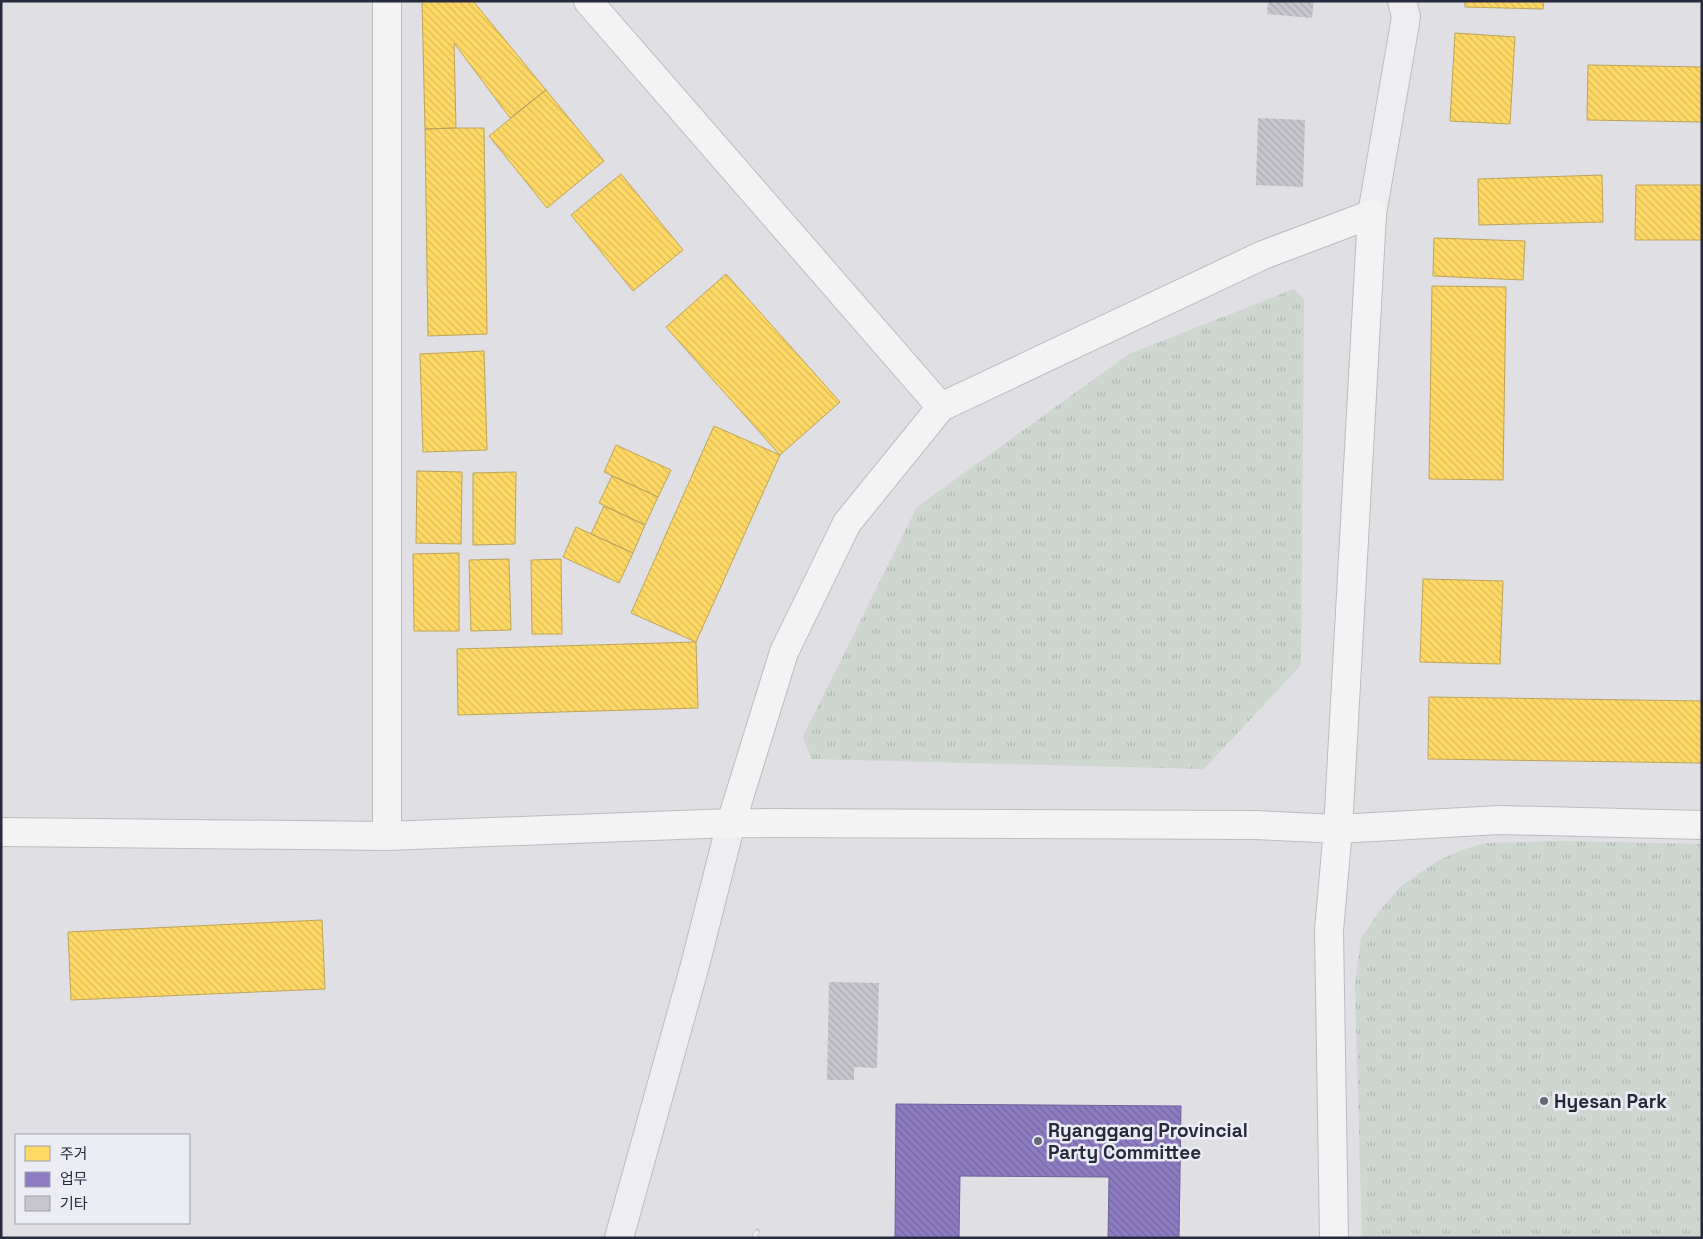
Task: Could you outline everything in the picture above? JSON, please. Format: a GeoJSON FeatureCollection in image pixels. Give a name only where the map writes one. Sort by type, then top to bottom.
{"type":"FeatureCollection","features":[{"type":"Feature","properties":{"kind":"main road"},"geometry":{"type":"LineString","coordinates":[[387,1],[387,836]]}},
{"type":"Feature","properties":{"kind":"main road"},"geometry":{"type":"LineString","coordinates":[[588,1],[940,407]]}},
{"type":"Feature","properties":{"kind":"main road"},"geometry":{"type":"LineString","coordinates":[[731,823],[784,652],[847,523],[940,407],[1263,255],[1372,214],[1338,829],[1329,930],[1334,1238]]}},
{"type":"Feature","properties":{"kind":"main road"},"geometry":{"type":"LineString","coordinates":[[1,832],[387,836],[731,823],[1255,825],[1338,829],[1500,820],[1702,825]]}},
{"type":"Feature","properties":{"kind":"street"},"geometry":{"type":"LineString","coordinates":[[1372,214],[1406,6]]}},
{"type":"Feature","properties":{"kind":"street"},"geometry":{"type":"LineString","coordinates":[[619,1238],[695,965],[731,823]]}},
{"type":"Feature","properties":{"kind":"green space"},"geometry":{"type":"Polygon","coordinates":[[[1294,289],[1304,299],[1301,665],[1204,769],[811,759],[803,736],[917,507],[1129,354],[1294,289]]]}},
{"type":"Feature","properties":{"kind":"green space","name":"Hyesan Park"},"geometry":{"type":"Polygon","coordinates":[[[1566,841],[1702,844],[1702,1238],[1362,1238],[1355,985],[1361,938],[1382,908],[1401,886],[1439,860],[1485,843],[1566,841]]]}},
{"type":"Feature","properties":{"kind":"building: 주거"},"geometry":{"type":"Polygon","coordinates":[[[422,1],[473,1],[546,90],[510,118],[454,43],[456,128],[425,129],[422,1]]]}},
{"type":"Feature","properties":{"kind":"building: 주거"},"geometry":{"type":"Polygon","coordinates":[[[1465,1],[1544,1],[1543,9],[1465,7],[1465,1]]]}},
{"type":"Feature","properties":{"kind":"building: 주거"},"geometry":{"type":"Polygon","coordinates":[[[1455,33],[1515,37],[1510,124],[1450,121],[1455,33]]]}},
{"type":"Feature","properties":{"kind":"building: 주거"},"geometry":{"type":"Polygon","coordinates":[[[1588,65],[1702,67],[1702,122],[1587,120],[1588,65]]]}},
{"type":"Feature","properties":{"kind":"building: 주거"},"geometry":{"type":"Polygon","coordinates":[[[546,90],[604,161],[547,208],[489,136],[546,90]]]}},
{"type":"Feature","properties":{"kind":"building: 주거"},"geometry":{"type":"Polygon","coordinates":[[[484,128],[487,334],[428,336],[425,129],[484,128]]]}},
{"type":"Feature","properties":{"kind":"building: 주거"},"geometry":{"type":"Polygon","coordinates":[[[621,174],[683,250],[633,291],[571,215],[621,174]]]}},
{"type":"Feature","properties":{"kind":"building: 주거"},"geometry":{"type":"Polygon","coordinates":[[[1602,175],[1603,222],[1479,225],[1478,179],[1602,175]]]}},
{"type":"Feature","properties":{"kind":"building: 주거"},"geometry":{"type":"Polygon","coordinates":[[[1636,185],[1702,185],[1702,240],[1635,240],[1636,185]]]}},
{"type":"Feature","properties":{"kind":"building: 주거"},"geometry":{"type":"Polygon","coordinates":[[[1434,238],[1525,241],[1523,280],[1433,276],[1434,238]]]}},
{"type":"Feature","properties":{"kind":"building: 주거"},"geometry":{"type":"Polygon","coordinates":[[[726,274],[840,402],[780,455],[666,327],[726,274]]]}},
{"type":"Feature","properties":{"kind":"building: 주거"},"geometry":{"type":"Polygon","coordinates":[[[1432,286],[1506,287],[1503,480],[1429,479],[1432,286]]]}},
{"type":"Feature","properties":{"kind":"building: 주거"},"geometry":{"type":"Polygon","coordinates":[[[484,351],[487,450],[423,452],[420,354],[484,351]]]}},
{"type":"Feature","properties":{"kind":"building: 주거"},"geometry":{"type":"Polygon","coordinates":[[[714,426],[780,455],[696,642],[631,613],[714,426]]]}},
{"type":"Feature","properties":{"kind":"building: 주거"},"geometry":{"type":"Polygon","coordinates":[[[616,445],[671,470],[658,497],[604,472],[616,445]]]}},
{"type":"Feature","properties":{"kind":"building: 주거"},"geometry":{"type":"Polygon","coordinates":[[[417,471],[462,472],[461,544],[416,543],[417,471]]]}},
{"type":"Feature","properties":{"kind":"building: 주거"},"geometry":{"type":"Polygon","coordinates":[[[516,472],[515,544],[473,545],[473,473],[516,472]]]}},
{"type":"Feature","properties":{"kind":"building: 주거"},"geometry":{"type":"Polygon","coordinates":[[[612,476],[658,497],[645,525],[599,503],[612,476]]]}},
{"type":"Feature","properties":{"kind":"building: 주거"},"geometry":{"type":"Polygon","coordinates":[[[604,506],[645,525],[633,553],[591,534],[604,506]]]}},
{"type":"Feature","properties":{"kind":"building: 주거"},"geometry":{"type":"Polygon","coordinates":[[[576,527],[633,553],[619,583],[563,557],[576,527]]]}},
{"type":"Feature","properties":{"kind":"building: 주거"},"geometry":{"type":"Polygon","coordinates":[[[459,553],[459,631],[414,631],[413,554],[459,553]]]}},
{"type":"Feature","properties":{"kind":"building: 주거"},"geometry":{"type":"Polygon","coordinates":[[[509,559],[511,630],[471,631],[469,560],[509,559]]]}},
{"type":"Feature","properties":{"kind":"building: 주거"},"geometry":{"type":"Polygon","coordinates":[[[561,559],[562,634],[532,634],[531,560],[561,559]]]}},
{"type":"Feature","properties":{"kind":"building: 주거"},"geometry":{"type":"Polygon","coordinates":[[[1423,579],[1503,581],[1500,664],[1420,662],[1423,579]]]}},
{"type":"Feature","properties":{"kind":"building: 주거"},"geometry":{"type":"Polygon","coordinates":[[[696,642],[698,708],[458,715],[457,649],[696,642]]]}},
{"type":"Feature","properties":{"kind":"building: 주거"},"geometry":{"type":"Polygon","coordinates":[[[1429,697],[1702,701],[1702,763],[1428,759],[1429,697]]]}},
{"type":"Feature","properties":{"kind":"building: 주거"},"geometry":{"type":"Polygon","coordinates":[[[322,920],[325,989],[71,1000],[68,932],[322,920]]]}},
{"type":"Feature","properties":{"kind":"building: 업무","name":"Ryanggang Provincial Party Committee"},"geometry":{"type":"Polygon","coordinates":[[[896,1104],[1181,1106],[1179,1238],[1108,1238],[1109,1177],[960,1176],[959,1238],[895,1238],[896,1104]]]}},
{"type":"Feature","properties":{"kind":"building: 기타"},"geometry":{"type":"Polygon","coordinates":[[[1268,1],[1314,1],[1312,18],[1267,14],[1268,1]]]}},
{"type":"Feature","properties":{"kind":"building: 기타"},"geometry":{"type":"Polygon","coordinates":[[[1258,118],[1305,120],[1303,187],[1256,185],[1258,118]]]}},
{"type":"Feature","properties":{"kind":"building: 기타"},"geometry":{"type":"Polygon","coordinates":[[[829,982],[879,983],[877,1068],[854,1067],[854,1080],[827,1080],[829,982]]]}},
{"type":"Feature","properties":{"kind":"railway"},"geometry":{"type":"LineString","coordinates":[[754,1238],[757,1231]]}},
{"type":"Feature","properties":{"kind":"place","name":"Hyesan Park"},"geometry":{"type":"Point","coordinates":[1544,1101]}},
{"type":"Feature","properties":{"kind":"place","name":"Ryanggang Provincial Party Committee"},"geometry":{"type":"Point","coordinates":[1038,1141]}}]}
